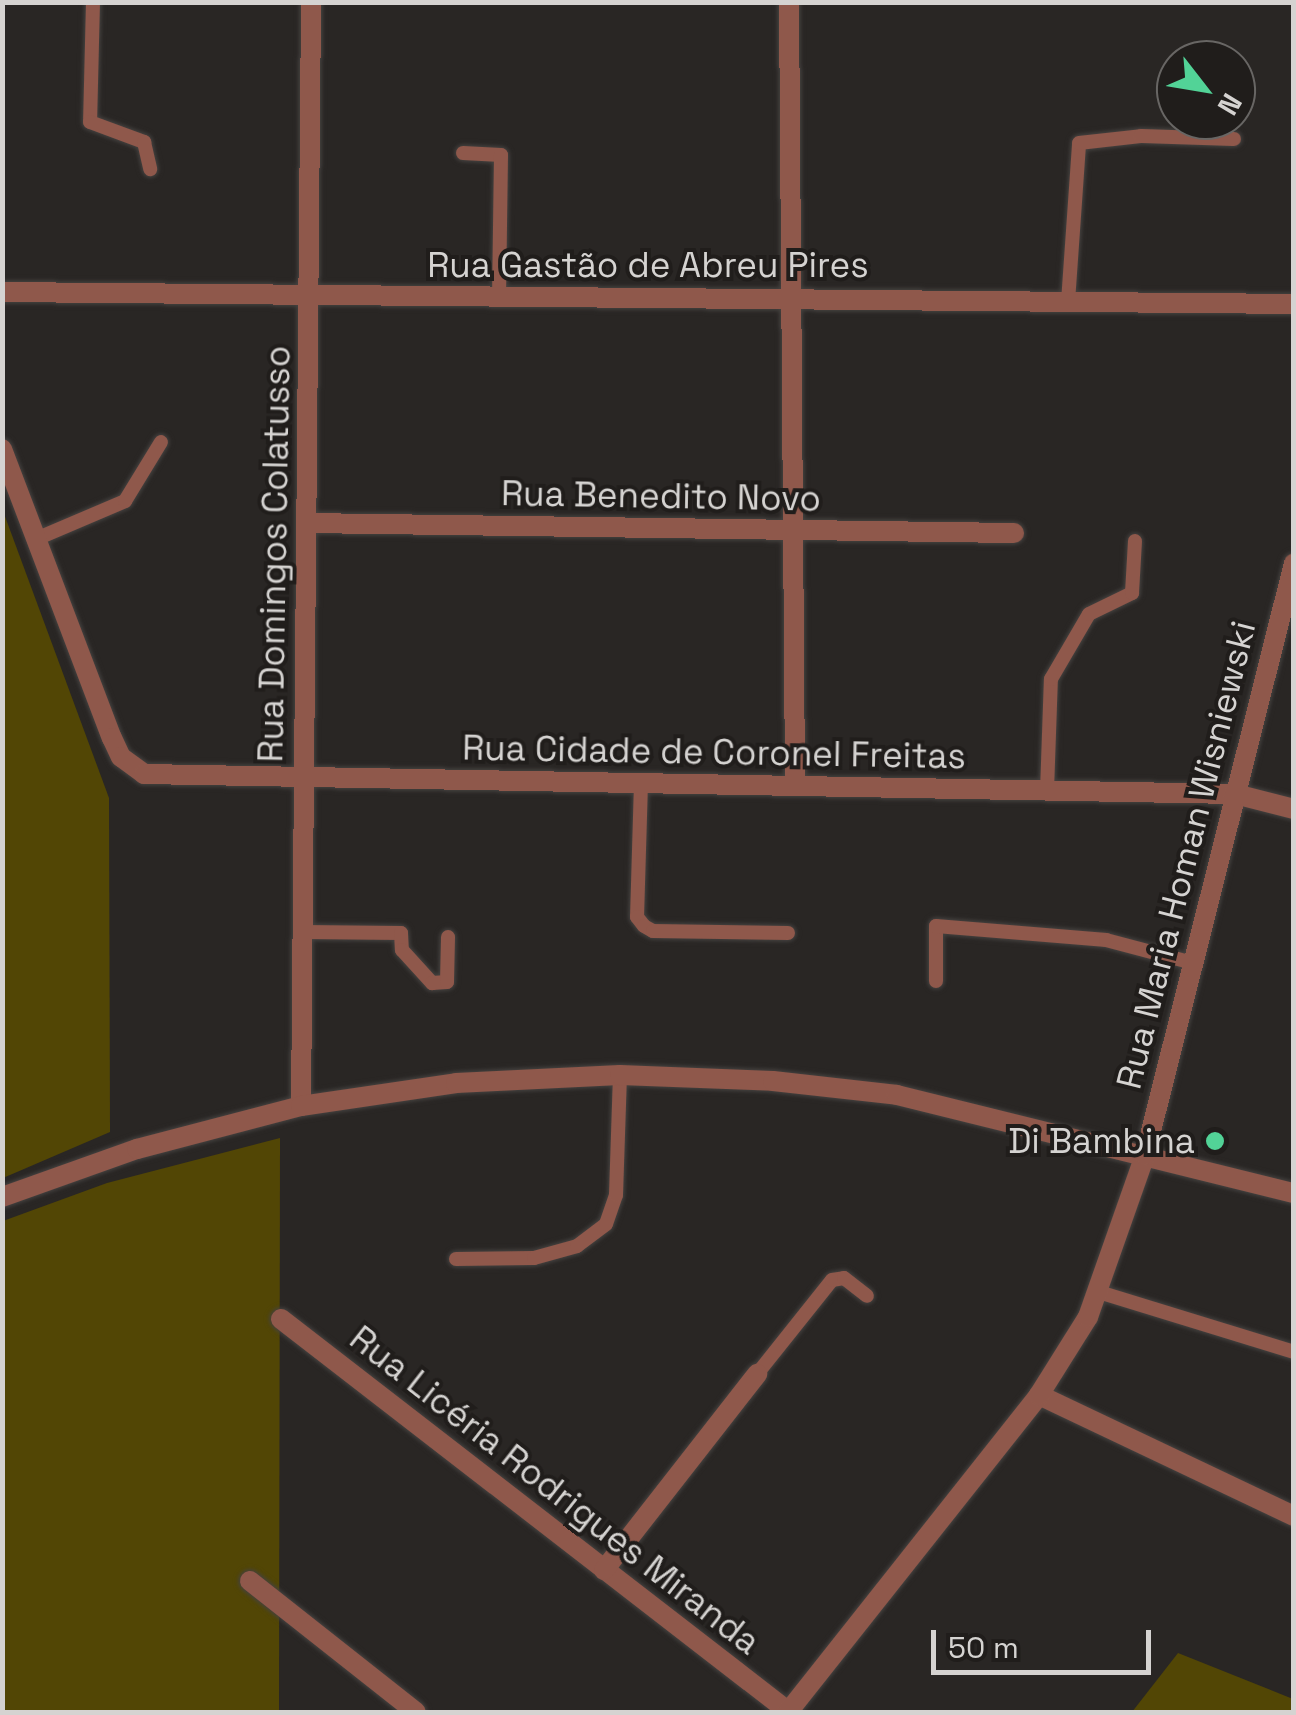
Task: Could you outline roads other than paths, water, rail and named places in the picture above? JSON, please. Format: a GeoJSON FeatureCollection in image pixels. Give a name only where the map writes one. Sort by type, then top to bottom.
{"type":"FeatureCollection","features":[{"type":"Feature","properties":{"kind":"street","name":"Rua Domingos Colatusso"},"geometry":{"type":"LineString","coordinates":[[301,1106],[311,2]]}},
{"type":"Feature","properties":{"kind":"street"},"geometry":{"type":"LineString","coordinates":[[789,2],[794,786]]}},
{"type":"Feature","properties":{"kind":"street","name":"Rua Gastão de Abreu Pires"},"geometry":{"type":"LineString","coordinates":[[2,292],[1294,304]]}},
{"type":"Feature","properties":{"kind":"street"},"geometry":{"type":"LineString","coordinates":[[2,449],[36,539]]}},
{"type":"Feature","properties":{"kind":"street","name":"Rua Benedito Novo"},"geometry":{"type":"LineString","coordinates":[[306,523],[1014,533]]}},
{"type":"Feature","properties":{"kind":"street","name":"Rua Cidade de Coronel Freitas"},"geometry":{"type":"LineString","coordinates":[[36,539],[112,738],[132,768],[158,775],[1235,794],[1294,809]]}},
{"type":"Feature","properties":{"kind":"street","name":"Rua Maria Homan Wisniewski"},"geometry":{"type":"LineString","coordinates":[[789,1712],[1039,1396],[1099,1292],[1145,1155],[1294,563]]}},
{"type":"Feature","properties":{"kind":"street"},"geometry":{"type":"LineString","coordinates":[[2,1198],[138,1148],[301,1106],[456,1083],[620,1075],[774,1081],[897,1094],[1294,1193]]}},
{"type":"Feature","properties":{"kind":"street","name":"Rua Licéria Rodrigues Miranda"},"geometry":{"type":"LineString","coordinates":[[281,1319],[789,1712]]}},
{"type":"Feature","properties":{"kind":"street"},"geometry":{"type":"LineString","coordinates":[[604,1570],[757,1374]]}},
{"type":"Feature","properties":{"kind":"street"},"geometry":{"type":"LineString","coordinates":[[1039,1396],[1294,1516]]}},
{"type":"Feature","properties":{"kind":"street"},"geometry":{"type":"LineString","coordinates":[[250,1582],[416,1712]]}},
{"type":"Feature","properties":{"kind":"lane"},"geometry":{"type":"LineString","coordinates":[[93,2],[90,122],[144,142],[150,168]]}},
{"type":"Feature","properties":{"kind":"lane"},"geometry":{"type":"LineString","coordinates":[[1068,302],[1080,143],[1156,137]]}},
{"type":"Feature","properties":{"kind":"lane"},"geometry":{"type":"LineString","coordinates":[[463,154],[501,156],[499,297]]}},
{"type":"Feature","properties":{"kind":"lane"},"geometry":{"type":"LineString","coordinates":[[36,539],[124,501],[161,442]]}},
{"type":"Feature","properties":{"kind":"lane"},"geometry":{"type":"LineString","coordinates":[[1047,791],[1052,678],[1089,614],[1132,593],[1136,541]]}},
{"type":"Feature","properties":{"kind":"lane"},"geometry":{"type":"LineString","coordinates":[[641,784],[637,917],[644,926],[653,931],[788,933]]}},
{"type":"Feature","properties":{"kind":"lane"},"geometry":{"type":"LineString","coordinates":[[936,981],[936,926],[1106,940],[1193,962]]}},
{"type":"Feature","properties":{"kind":"lane"},"geometry":{"type":"LineString","coordinates":[[303,932],[401,933],[402,950],[432,982],[447,982],[448,936]]}},
{"type":"Feature","properties":{"kind":"lane"},"geometry":{"type":"LineString","coordinates":[[456,1259],[534,1258],[577,1246],[606,1224],[616,1195],[620,1075]]}},
{"type":"Feature","properties":{"kind":"lane"},"geometry":{"type":"LineString","coordinates":[[757,1374],[832,1280],[844,1278],[867,1296]]}},
{"type":"Feature","properties":{"kind":"lane"},"geometry":{"type":"LineString","coordinates":[[1099,1292],[1294,1352]]}},
{"type":"Feature","properties":{"kind":"place","name":"Di Bambina"},"geometry":{"type":"Point","coordinates":[1215,1141]}}]}
